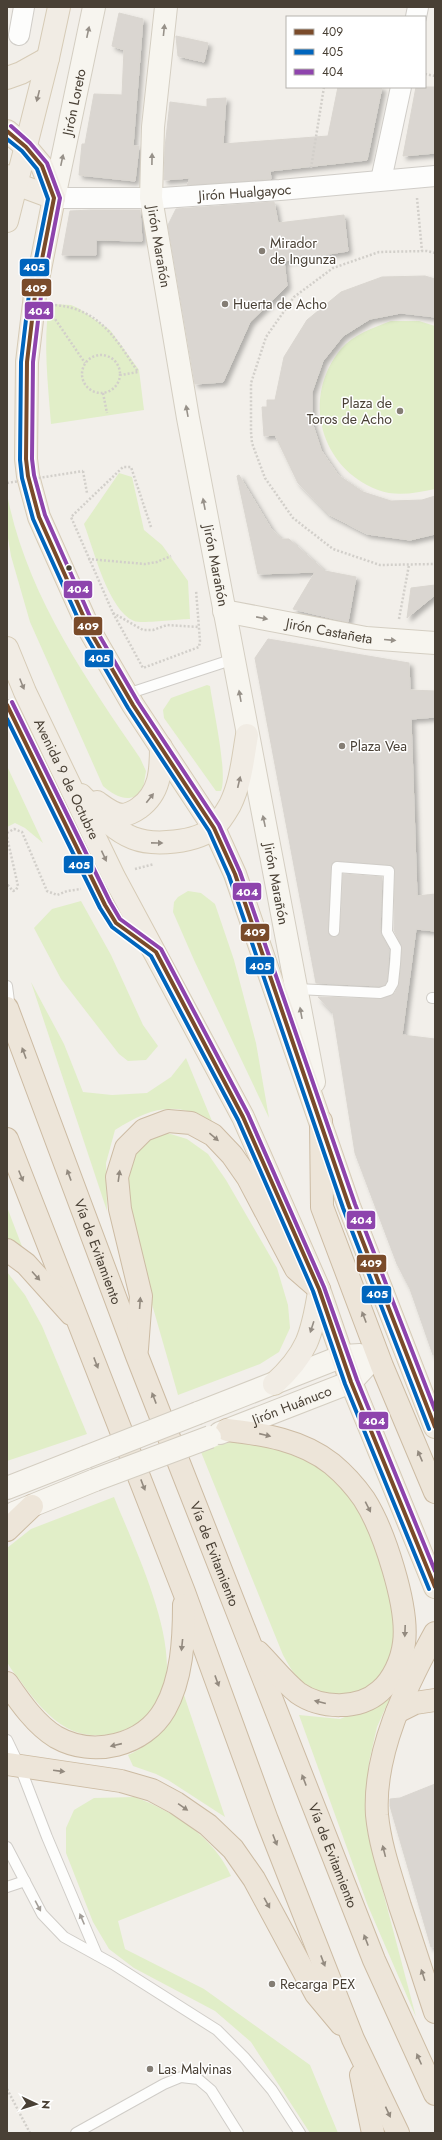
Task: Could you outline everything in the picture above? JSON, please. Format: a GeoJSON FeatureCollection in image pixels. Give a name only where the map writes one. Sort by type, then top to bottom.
{"type":"FeatureCollection","features":[{"type":"Feature","properties":{"kind":"highway","name":"Vía de Evitamiento"},"geometry":{"type":"LineString","coordinates":[[10,1016],[137,1356],[374,1960],[435,2094]]}},
{"type":"Feature","properties":{"kind":"highway"},"geometry":{"type":"LineString","coordinates":[[137,1356],[141,1296],[120,1209],[117,1177],[126,1148],[144,1130],[168,1121],[191,1123],[213,1135],[232,1155],[248,1178],[296,1269],[319,1289]]}},
{"type":"Feature","properties":{"kind":"highway"},"geometry":{"type":"LineString","coordinates":[[321,1121],[322,1207],[377,1354],[435,1492]]}},
{"type":"Feature","properties":{"kind":"highway"},"geometry":{"type":"LineString","coordinates":[[7,1139],[82,1327],[184,1592],[268,1820],[353,2039],[398,2133]]}},
{"type":"Feature","properties":{"kind":"highway"},"geometry":{"type":"LineString","coordinates":[[7,1250],[26,1264],[82,1327]]}},
{"type":"Feature","properties":{"kind":"highway"},"geometry":{"type":"LineString","coordinates":[[218,1433],[262,1434],[309,1450],[331,1463],[351,1482],[364,1500],[377,1525],[393,1571],[405,1623],[404,1644],[400,1662],[391,1679],[380,1692],[365,1700],[349,1705],[331,1705],[315,1702],[299,1693],[250,1642]]}},
{"type":"Feature","properties":{"kind":"highway"},"geometry":{"type":"LineString","coordinates":[[7,1530],[32,1506]]}},
{"type":"Feature","properties":{"kind":"highway"},"geometry":{"type":"LineString","coordinates":[[7,1683],[41,1725],[56,1737],[68,1743],[82,1746],[106,1747],[128,1742],[138,1737],[157,1721],[165,1709],[175,1685],[181,1653],[184,1592]]}},
{"type":"Feature","properties":{"kind":"highway"},"geometry":{"type":"LineString","coordinates":[[435,1633],[397,1712],[386,1744],[379,1776],[377,1814],[382,1847],[435,2012]]}},
{"type":"Feature","properties":{"kind":"highway"},"geometry":{"type":"LineString","coordinates":[[397,1712],[415,1703],[435,1700]]}},
{"type":"Feature","properties":{"kind":"highway"},"geometry":{"type":"LineString","coordinates":[[14,1766],[121,1781],[152,1790],[176,1803],[208,1825],[233,1849],[254,1879],[316,1994],[353,2039],[373,2129]]}},
{"type":"Feature","properties":{"kind":"main road"},"geometry":{"type":"LineString","coordinates":[[7,221],[11,180],[26,147],[59,7]]}},
{"type":"Feature","properties":{"kind":"main road"},"geometry":{"type":"LineString","coordinates":[[7,78],[21,73],[48,58]]}},
{"type":"Feature","properties":{"kind":"main road"},"geometry":{"type":"LineString","coordinates":[[7,131],[26,147],[42,166],[49,181],[54,198],[35,295],[27,362],[28,476],[39,517],[55,556],[90,631],[127,694],[214,828],[236,874],[349,1206],[435,1427]]}},
{"type":"Feature","properties":{"kind":"main road"},"geometry":{"type":"LineString","coordinates":[[11,180],[54,198]]}},
{"type":"Feature","properties":{"kind":"main road","name":"Avenida 9 de Octubre"},"geometry":{"type":"LineString","coordinates":[[7,648],[25,692],[114,877],[156,952],[243,1117],[319,1289],[351,1382],[435,1587]]}},
{"type":"Feature","properties":{"kind":"main road"},"geometry":{"type":"LineString","coordinates":[[69,783],[118,829],[131,838],[146,843],[173,842],[196,836],[214,828],[229,806],[238,785],[248,734]]}},
{"type":"Feature","properties":{"kind":"main road"},"geometry":{"type":"LineString","coordinates":[[69,783],[109,810],[122,814],[136,810],[145,804],[156,789],[161,762],[161,747]]}},
{"type":"Feature","properties":{"kind":"main road"},"geometry":{"type":"LineString","coordinates":[[274,1384],[293,1366],[307,1343],[314,1319],[319,1289]]}},
{"type":"Feature","properties":{"kind":"street"},"geometry":{"type":"LineString","coordinates":[[15,31],[24,7]]}},
{"type":"Feature","properties":{"kind":"street","name":"Jirón Loreto"},"geometry":{"type":"LineString","coordinates":[[54,198],[94,7]]}},
{"type":"Feature","properties":{"kind":"street","name":"Jirón Marañón"},"geometry":{"type":"LineString","coordinates":[[166,7],[153,127],[152,198],[185,402],[321,1121]]}},
{"type":"Feature","properties":{"kind":"street"},"geometry":{"type":"LineString","coordinates":[[381,180],[401,88]]}},
{"type":"Feature","properties":{"kind":"street","name":"Jirón Hualgayoc"},"geometry":{"type":"LineString","coordinates":[[54,198],[152,198],[425,177]]}},
{"type":"Feature","properties":{"kind":"street","name":"Jirón Castañeta"},"geometry":{"type":"LineString","coordinates":[[224,611],[366,638],[435,643]]}},
{"type":"Feature","properties":{"kind":"street","name":"Jirón Huánuco"},"geometry":{"type":"LineString","coordinates":[[7,1488],[342,1356],[377,1354]]}},
{"type":"Feature","properties":{"kind":"street","name":"Jirón Huánuco"},"geometry":{"type":"LineString","coordinates":[[7,1516],[95,1480],[351,1382],[377,1354]]}},
{"type":"Feature","properties":{"kind":"lane"},"geometry":{"type":"LineString","coordinates":[[127,694],[234,659]]}},
{"type":"Feature","properties":{"kind":"lane"},"geometry":{"type":"LineString","coordinates":[[7,705],[95,886],[116,923],[156,952]]}},
{"type":"Feature","properties":{"kind":"lane"},"geometry":{"type":"LineString","coordinates":[[297,989],[380,993],[389,990],[393,983],[396,953],[396,948],[387,932],[389,871],[337,867],[334,931]]}},
{"type":"Feature","properties":{"kind":"lane"},"geometry":{"type":"LineString","coordinates":[[7,986],[10,1016]]}},
{"type":"Feature","properties":{"kind":"lane"},"geometry":{"type":"LineString","coordinates":[[7,1740],[14,1766],[47,1838],[97,1955]]}},
{"type":"Feature","properties":{"kind":"lane"},"geometry":{"type":"LineString","coordinates":[[7,1847],[42,1914],[64,1937],[97,1955],[217,2030],[244,2057],[272,2090],[300,2133]]}},
{"type":"Feature","properties":{"kind":"lane"},"geometry":{"type":"LineString","coordinates":[[7,1888],[24,1881]]}},
{"type":"Feature","properties":{"kind":"lane"},"geometry":{"type":"LineString","coordinates":[[76,2133],[181,2076],[198,2079],[211,2090],[238,2133]]}},
{"type":"Feature","properties":{"kind":"path"},"geometry":{"type":"LineString","coordinates":[[308,187],[324,88]]}},
{"type":"Feature","properties":{"kind":"path"},"geometry":{"type":"LineString","coordinates":[[422,251],[425,177]]}},
{"type":"Feature","properties":{"kind":"path"},"geometry":{"type":"LineString","coordinates":[[435,253],[422,251],[379,252],[333,268],[294,297],[266,337],[251,383],[252,443],[265,478],[293,518],[333,548],[380,564],[435,564]]}},
{"type":"Feature","properties":{"kind":"path"},"geometry":{"type":"LineString","coordinates":[[50,304],[72,306],[84,311],[110,332],[138,372],[121,375]]}},
{"type":"Feature","properties":{"kind":"path"},"geometry":{"type":"LineString","coordinates":[[50,310],[85,363],[82,378],[91,391],[104,393],[114,389],[119,382],[121,375],[116,362],[104,355],[97,355],[85,363]]}},
{"type":"Feature","properties":{"kind":"path"},"geometry":{"type":"LineString","coordinates":[[104,393],[107,413]]}},
{"type":"Feature","properties":{"kind":"path"},"geometry":{"type":"LineString","coordinates":[[151,527],[131,467],[123,467],[71,517],[88,559],[113,613],[143,668],[199,648],[196,590]]}},
{"type":"Feature","properties":{"kind":"path"},"geometry":{"type":"LineString","coordinates":[[7,483],[83,471],[87,493]]}},
{"type":"Feature","properties":{"kind":"path"},"geometry":{"type":"LineString","coordinates":[[88,559],[145,564],[157,562],[171,556]]}},
{"type":"Feature","properties":{"kind":"path"},"geometry":{"type":"LineString","coordinates":[[394,641],[409,565]]}},
{"type":"Feature","properties":{"kind":"path"},"geometry":{"type":"LineString","coordinates":[[113,613],[143,630],[153,630],[167,625],[199,627]]}},
{"type":"Feature","properties":{"kind":"path"},"geometry":{"type":"LineString","coordinates":[[7,833],[14,829],[22,832],[48,891],[58,895],[67,891],[79,890]]}},
{"type":"Feature","properties":{"kind":"path"},"geometry":{"type":"LineString","coordinates":[[7,837],[18,886],[13,891],[7,884]]}},
{"type":"Feature","properties":{"kind":"path"},"geometry":{"type":"LineString","coordinates":[[7,2089],[30,2133]]}},
{"type":"Feature","properties":{"kind":"green space"},"geometry":{"type":"Polygon","coordinates":[[[49,304],[71,305],[78,308],[110,330],[139,370],[144,410],[51,424],[46,349],[49,304]]]}},
{"type":"Feature","properties":{"kind":"green space"},"geometry":{"type":"Polygon","coordinates":[[[391,321],[419,321],[435,326],[435,489],[399,494],[378,490],[358,480],[342,465],[330,448],[323,429],[320,409],[322,388],[329,368],[341,349],[352,339],[377,326],[391,321]]]}},
{"type":"Feature","properties":{"kind":"green space"},"geometry":{"type":"Polygon","coordinates":[[[119,473],[132,477],[144,530],[162,545],[188,581],[190,619],[152,622],[134,621],[125,615],[109,592],[97,563],[84,524],[119,473]]]}},
{"type":"Feature","properties":{"kind":"green space"},"geometry":{"type":"Polygon","coordinates":[[[7,494],[16,530],[28,565],[43,599],[78,665],[140,758],[146,771],[143,789],[134,797],[123,798],[103,786],[30,622],[11,556],[7,532],[7,494]]]}},
{"type":"Feature","properties":{"kind":"green space"},"geometry":{"type":"Polygon","coordinates":[[[207,685],[210,686],[219,740],[223,771],[221,791],[216,791],[164,718],[163,710],[171,698],[207,685]]]}},
{"type":"Feature","properties":{"kind":"green space"},"geometry":{"type":"Polygon","coordinates":[[[7,766],[43,843],[25,828],[15,823],[7,827],[7,766]]]}},
{"type":"Feature","properties":{"kind":"green space"},"geometry":{"type":"Polygon","coordinates":[[[188,891],[201,893],[215,904],[234,960],[256,1043],[269,1118],[194,960],[173,912],[174,902],[178,897],[188,891]]]}},
{"type":"Feature","properties":{"kind":"green space"},"geometry":{"type":"Polygon","coordinates":[[[81,901],[111,955],[143,1025],[158,1046],[146,1060],[128,1061],[119,1054],[61,979],[34,928],[52,909],[81,901]]]}},
{"type":"Feature","properties":{"kind":"green space"},"geometry":{"type":"Polygon","coordinates":[[[31,982],[64,1044],[83,1092],[112,1095],[147,1093],[171,1077],[186,1058],[212,1121],[186,1110],[162,1109],[140,1116],[115,1130],[106,1163],[107,1211],[31,982]]]}},
{"type":"Feature","properties":{"kind":"green space"},"geometry":{"type":"Polygon","coordinates":[[[164,1132],[187,1139],[208,1154],[226,1180],[277,1268],[288,1305],[290,1328],[279,1352],[260,1364],[178,1395],[133,1238],[127,1209],[128,1158],[143,1138],[164,1132]]]}},
{"type":"Feature","properties":{"kind":"green space"},"geometry":{"type":"Polygon","coordinates":[[[7,1207],[23,1249],[7,1239],[7,1207]]]}},
{"type":"Feature","properties":{"kind":"green space"},"geometry":{"type":"Polygon","coordinates":[[[7,1272],[25,1295],[42,1326],[87,1434],[7,1461],[7,1272]]]}},
{"type":"Feature","properties":{"kind":"green space"},"geometry":{"type":"Polygon","coordinates":[[[242,1440],[285,1450],[306,1458],[325,1469],[339,1482],[353,1501],[366,1525],[386,1580],[392,1607],[395,1631],[394,1650],[389,1666],[383,1676],[371,1688],[336,1698],[315,1693],[302,1683],[283,1655],[201,1452],[222,1444],[242,1440]]]}},
{"type":"Feature","properties":{"kind":"green space"},"geometry":{"type":"Polygon","coordinates":[[[114,1497],[152,1592],[160,1618],[165,1644],[167,1668],[164,1689],[158,1702],[149,1714],[124,1730],[110,1734],[95,1735],[81,1733],[60,1724],[37,1702],[8,1664],[6,1658],[7,1548],[31,1529],[114,1497]]]}},
{"type":"Feature","properties":{"kind":"green space"},"geometry":{"type":"Polygon","coordinates":[[[396,1684],[377,1727],[369,1762],[366,1797],[368,1835],[416,2017],[368,1906],[299,1715],[340,1719],[367,1708],[396,1684]]]}},
{"type":"Feature","properties":{"kind":"green space"},"geometry":{"type":"Polygon","coordinates":[[[184,1695],[225,1817],[168,1780],[133,1766],[128,1755],[138,1750],[154,1738],[168,1722],[184,1695]]]}},
{"type":"Feature","properties":{"kind":"green space"},"geometry":{"type":"Polygon","coordinates":[[[135,1797],[164,1810],[191,1828],[214,1849],[224,1862],[231,1876],[118,1921],[125,1949],[204,1989],[310,2065],[338,2133],[310,2133],[251,2042],[215,2011],[134,1968],[109,1949],[93,1922],[66,1853],[66,1828],[74,1810],[94,1798],[135,1797]]]}},
{"type":"Feature","properties":{"kind":"building"},"geometry":{"type":"Polygon","coordinates":[[[119,13],[143,19],[133,146],[139,146],[135,181],[79,175],[82,144],[85,144],[94,94],[122,95],[124,50],[112,46],[119,13]]]}},
{"type":"Feature","properties":{"kind":"building"},"geometry":{"type":"Polygon","coordinates":[[[176,36],[208,43],[204,62],[178,56],[176,36]]]}},
{"type":"Feature","properties":{"kind":"building"},"geometry":{"type":"Polygon","coordinates":[[[435,87],[435,153],[403,156],[416,88],[435,87]]]}},
{"type":"Feature","properties":{"kind":"building"},"geometry":{"type":"Polygon","coordinates":[[[338,88],[382,88],[367,160],[270,171],[271,179],[187,185],[190,178],[164,180],[165,147],[170,102],[207,107],[207,99],[226,98],[223,144],[328,136],[338,88]]]}},
{"type":"Feature","properties":{"kind":"building","name":"Huerta de Acho"},"geometry":{"type":"Polygon","coordinates":[[[274,202],[278,223],[344,215],[348,251],[284,261],[287,286],[250,322],[223,382],[195,384],[168,225],[176,209],[274,202]]]}},
{"type":"Feature","properties":{"kind":"building"},"geometry":{"type":"Polygon","coordinates":[[[140,210],[142,241],[96,240],[96,255],[62,255],[70,211],[140,210]]]}},
{"type":"Feature","properties":{"kind":"building"},"geometry":{"type":"Polygon","coordinates":[[[425,276],[435,279],[435,317],[401,313],[370,319],[343,336],[323,361],[312,392],[312,422],[321,450],[338,475],[363,492],[391,501],[422,500],[435,496],[435,534],[410,540],[367,534],[328,514],[298,483],[275,435],[264,436],[262,407],[267,407],[267,400],[275,400],[284,357],[307,320],[341,292],[382,277],[425,276]]]}},
{"type":"Feature","properties":{"kind":"building"},"geometry":{"type":"Polygon","coordinates":[[[239,475],[272,530],[282,539],[289,539],[325,571],[356,577],[348,622],[293,609],[315,572],[258,574],[237,476],[239,475]]]}},
{"type":"Feature","properties":{"kind":"building"},"geometry":{"type":"Polygon","coordinates":[[[435,585],[435,595],[407,618],[411,588],[435,585]]]}},
{"type":"Feature","properties":{"kind":"building","name":"Plaza Vea"},"geometry":{"type":"Polygon","coordinates":[[[268,639],[409,663],[410,690],[435,691],[435,717],[411,719],[417,896],[435,894],[435,931],[416,929],[402,1035],[435,1039],[435,1355],[433,1355],[410,1289],[397,1264],[355,1153],[333,1013],[318,997],[380,999],[395,993],[399,984],[402,948],[394,930],[395,868],[390,865],[338,861],[332,863],[331,867],[328,934],[333,937],[337,937],[340,931],[343,874],[382,877],[380,932],[389,950],[387,981],[385,985],[316,983],[255,658],[268,639]]]}},
{"type":"Feature","properties":{"kind":"building"},"geometry":{"type":"Polygon","coordinates":[[[435,1784],[435,1947],[431,1947],[390,1806],[390,1799],[400,1798],[435,1784]]]}},
{"type":"Feature","properties":{"kind":"transit line","name":"404"},"geometry":{"type":"LineString","coordinates":[[11,126],[30,143],[47,163],[60,198],[41,296],[33,362],[32,459],[34,475],[45,515],[95,628],[138,702],[219,825],[240,872],[355,1204],[435,1410]]}},
{"type":"Feature","properties":{"kind":"transit line","name":"409"},"geometry":{"type":"LineString","coordinates":[[7,131],[26,147],[42,166],[54,198],[35,295],[27,362],[26,459],[28,476],[39,517],[90,631],[133,705],[214,828],[235,874],[349,1206],[435,1427]]}},
{"type":"Feature","properties":{"kind":"transit line","name":"405"},"geometry":{"type":"LineString","coordinates":[[7,139],[22,151],[37,169],[48,199],[29,294],[21,362],[20,460],[22,478],[33,519],[85,634],[128,708],[209,831],[229,876],[343,1208],[429,1429]]}},
{"type":"Feature","properties":{"kind":"transit line","name":"404"},"geometry":{"type":"LineString","coordinates":[[12,702],[110,902],[120,919],[161,949],[248,1114],[324,1287],[357,1380],[435,1571]]}},
{"type":"Feature","properties":{"kind":"transit line","name":"409"},"geometry":{"type":"LineString","coordinates":[[7,705],[105,905],[116,923],[156,952],[243,1117],[319,1289],[351,1382],[435,1587]]}},
{"type":"Feature","properties":{"kind":"transit line","name":"405"},"geometry":{"type":"LineString","coordinates":[[7,719],[100,908],[112,927],[151,956],[238,1120],[313,1291],[345,1384],[429,1589]]}},
{"type":"Feature","properties":{"kind":"place","name":"Mirador de Ingunza"},"geometry":{"type":"Point","coordinates":[262,251]}},
{"type":"Feature","properties":{"kind":"place","name":"Huerta de Acho"},"geometry":{"type":"Point","coordinates":[225,304]}},
{"type":"Feature","properties":{"kind":"place","name":"Plaza de Toros de Acho"},"geometry":{"type":"Point","coordinates":[400,411]}},
{"type":"Feature","properties":{"kind":"place","name":"Plaza Vea"},"geometry":{"type":"Point","coordinates":[342,746]}},
{"type":"Feature","properties":{"kind":"place","name":"Recarga PEX"},"geometry":{"type":"Point","coordinates":[272,1984]}},
{"type":"Feature","properties":{"kind":"place","name":"Las Malvinas"},"geometry":{"type":"Point","coordinates":[150,2069]}}]}
